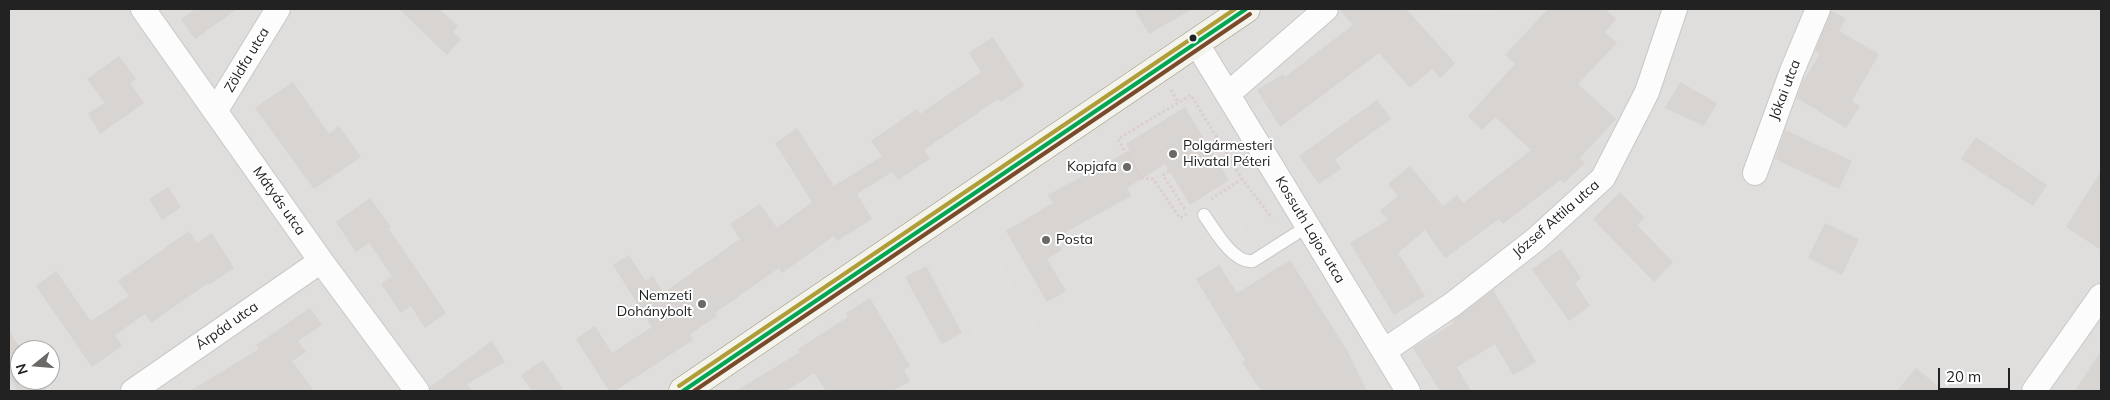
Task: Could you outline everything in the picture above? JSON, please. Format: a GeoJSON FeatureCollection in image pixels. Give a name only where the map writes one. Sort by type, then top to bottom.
{"type":"FeatureCollection","features":[{"type":"Feature","properties":{"kind":"main road"},"geometry":{"type":"LineString","coordinates":[[682,391],[1197,44],[1246,9]]}},
{"type":"Feature","properties":{"kind":"street","name":"Mátyás utca"},"geometry":{"type":"LineString","coordinates":[[143,9],[321,261],[417,391]]}},
{"type":"Feature","properties":{"kind":"street","name":"Zöldfa utca"},"geometry":{"type":"LineString","coordinates":[[216,110],[278,9]]}},
{"type":"Feature","properties":{"kind":"street"},"geometry":{"type":"LineString","coordinates":[[1228,94],[1326,9]]}},
{"type":"Feature","properties":{"kind":"street","name":"József Attila utca"},"geometry":{"type":"LineString","coordinates":[[1384,351],[1453,304],[1535,240],[1604,178],[1646,92],[1675,9]]}},
{"type":"Feature","properties":{"kind":"street","name":"Jókai utca"},"geometry":{"type":"LineString","coordinates":[[1755,173],[1792,71],[1818,9]]}},
{"type":"Feature","properties":{"kind":"street","name":"Kossuth Lajos utca"},"geometry":{"type":"LineString","coordinates":[[1197,44],[1228,94],[1298,233],[1384,351],[1408,391]]}},
{"type":"Feature","properties":{"kind":"street","name":"Árpád utca"},"geometry":{"type":"LineString","coordinates":[[133,391],[321,261]]}},
{"type":"Feature","properties":{"kind":"street"},"geometry":{"type":"LineString","coordinates":[[2034,391],[2101,296]]}},
{"type":"Feature","properties":{"kind":"lane"},"geometry":{"type":"LineString","coordinates":[[1204,215],[1226,246],[1236,256],[1247,262],[1253,261],[1298,233]]}},
{"type":"Feature","properties":{"kind":"path"},"geometry":{"type":"LineString","coordinates":[[1180,218],[1153,180],[1141,178],[1118,139],[1190,95],[1242,179],[1298,233]]}},
{"type":"Feature","properties":{"kind":"path"},"geometry":{"type":"LineString","coordinates":[[1169,172],[1163,175],[1187,214]]}},
{"type":"Feature","properties":{"kind":"shaded area"},"geometry":{"type":"Polygon","coordinates":[[[9,9],[2101,9],[2101,391],[9,391],[9,9]]]}},
{"type":"Feature","properties":{"kind":"shaded area"},"geometry":{"type":"Polygon","coordinates":[[[1295,9],[1334,9],[1243,71],[1232,51],[1295,9]]]}},
{"type":"Feature","properties":{"kind":"shaded area"},"geometry":{"type":"Polygon","coordinates":[[[1445,9],[1494,9],[1463,34],[1445,9]]]}},
{"type":"Feature","properties":{"kind":"shaded area"},"geometry":{"type":"Polygon","coordinates":[[[1225,196],[1264,259],[1240,274],[1226,252],[1198,269],[1173,228],[1225,196]]]}},
{"type":"Feature","properties":{"kind":"shaded area"},"geometry":{"type":"Polygon","coordinates":[[[985,235],[1054,355],[1002,385],[933,266],[985,235]]]}},
{"type":"Feature","properties":{"kind":"building"},"geometry":{"type":"Polygon","coordinates":[[[196,9],[237,9],[195,39],[181,19],[196,9]]]}},
{"type":"Feature","properties":{"kind":"building"},"geometry":{"type":"Polygon","coordinates":[[[399,9],[439,9],[458,26],[453,32],[461,39],[447,55],[399,9]]]}},
{"type":"Feature","properties":{"kind":"building"},"geometry":{"type":"Polygon","coordinates":[[[1134,9],[1192,9],[1149,34],[1134,9]]]}},
{"type":"Feature","properties":{"kind":"building"},"geometry":{"type":"Polygon","coordinates":[[[1339,9],[1406,9],[1455,63],[1440,78],[1432,69],[1410,88],[1379,53],[1280,127],[1257,90],[1283,74],[1285,77],[1353,25],[1339,9]]]}},
{"type":"Feature","properties":{"kind":"building"},"geometry":{"type":"Polygon","coordinates":[[[1548,9],[1605,9],[1616,19],[1605,32],[1617,43],[1578,84],[1616,119],[1580,158],[1585,163],[1564,183],[1560,180],[1503,224],[1499,219],[1445,258],[1425,230],[1398,253],[1425,296],[1394,315],[1350,243],[1388,220],[1380,211],[1398,196],[1388,184],[1410,166],[1443,206],[1457,195],[1463,203],[1531,150],[1495,117],[1482,130],[1468,116],[1515,64],[1505,55],[1548,9]]]}},
{"type":"Feature","properties":{"kind":"building"},"geometry":{"type":"Polygon","coordinates":[[[1831,10],[1846,19],[1839,31],[1879,54],[1852,101],[1860,106],[1846,128],[1797,98],[1802,83],[1820,54],[1815,51],[1831,10]]]}},
{"type":"Feature","properties":{"kind":"building"},"geometry":{"type":"Polygon","coordinates":[[[993,37],[1024,86],[1000,102],[998,99],[924,150],[930,159],[898,180],[892,172],[857,194],[872,219],[837,241],[834,236],[782,273],[779,268],[715,313],[717,316],[690,334],[693,340],[615,391],[609,391],[576,339],[595,326],[612,353],[652,327],[613,265],[629,255],[645,281],[653,276],[663,293],[740,239],[730,224],[760,204],[777,228],[812,202],[775,143],[797,128],[834,186],[882,156],[871,141],[917,109],[920,114],[981,72],[969,53],[993,37]]]}},
{"type":"Feature","properties":{"kind":"building"},"geometry":{"type":"Polygon","coordinates":[[[119,56],[136,79],[130,83],[144,103],[100,134],[88,113],[105,103],[87,79],[119,56]]]}},
{"type":"Feature","properties":{"kind":"building"},"geometry":{"type":"Polygon","coordinates":[[[293,82],[329,134],[339,126],[361,157],[314,189],[255,108],[293,82]]]}},
{"type":"Feature","properties":{"kind":"building"},"geometry":{"type":"Polygon","coordinates":[[[1680,82],[1717,103],[1704,126],[1665,108],[1680,82]]]}},
{"type":"Feature","properties":{"kind":"building"},"geometry":{"type":"Polygon","coordinates":[[[1377,100],[1391,119],[1335,159],[1341,169],[1319,184],[1299,156],[1377,100]]]}},
{"type":"Feature","properties":{"kind":"building"},"geometry":{"type":"Polygon","coordinates":[[[1185,107],[1229,180],[1190,205],[1165,164],[1127,188],[1131,196],[1055,238],[1062,250],[1047,259],[1066,291],[1047,302],[1006,231],[1053,203],[1048,195],[1130,150],[1126,144],[1185,107]]]}},
{"type":"Feature","properties":{"kind":"building"},"geometry":{"type":"Polygon","coordinates":[[[1785,130],[1852,161],[1839,189],[1775,159],[1785,130]]]}},
{"type":"Feature","properties":{"kind":"building"},"geometry":{"type":"Polygon","coordinates":[[[1976,137],[2047,185],[2033,206],[1961,159],[1976,137]]]}},
{"type":"Feature","properties":{"kind":"building"},"geometry":{"type":"Polygon","coordinates":[[[2101,171],[2101,250],[2066,227],[2101,171]]]}},
{"type":"Feature","properties":{"kind":"building"},"geometry":{"type":"Polygon","coordinates":[[[168,187],[181,207],[162,220],[149,199],[168,187]]]}},
{"type":"Feature","properties":{"kind":"building"},"geometry":{"type":"Polygon","coordinates":[[[1620,192],[1645,218],[1637,225],[1673,262],[1654,282],[1593,219],[1620,192]]]}},
{"type":"Feature","properties":{"kind":"building"},"geometry":{"type":"Polygon","coordinates":[[[370,198],[391,227],[389,229],[446,313],[425,328],[411,306],[401,313],[381,284],[392,276],[369,243],[356,252],[336,222],[370,198]]]}},
{"type":"Feature","properties":{"kind":"building"},"geometry":{"type":"Polygon","coordinates":[[[1825,223],[1859,239],[1842,275],[1808,258],[1825,223]]]}},
{"type":"Feature","properties":{"kind":"building"},"geometry":{"type":"Polygon","coordinates":[[[189,231],[197,243],[212,233],[234,268],[209,285],[208,283],[151,323],[145,314],[115,335],[122,346],[92,367],[36,286],[56,271],[91,321],[129,296],[118,281],[189,231]]]}},
{"type":"Feature","properties":{"kind":"building"},"geometry":{"type":"Polygon","coordinates":[[[1561,249],[1581,278],[1575,283],[1590,306],[1569,321],[1532,269],[1561,249]]]}},
{"type":"Feature","properties":{"kind":"building"},"geometry":{"type":"Polygon","coordinates":[[[1290,260],[1348,352],[1367,391],[1261,391],[1242,362],[1245,360],[1196,279],[1219,265],[1237,293],[1290,260]]]}},
{"type":"Feature","properties":{"kind":"building"},"geometry":{"type":"Polygon","coordinates":[[[926,266],[962,333],[942,344],[905,277],[926,266]]]}},
{"type":"Feature","properties":{"kind":"building"},"geometry":{"type":"Polygon","coordinates":[[[1493,290],[1536,362],[1513,375],[1495,344],[1457,367],[1471,391],[1440,391],[1413,348],[1454,323],[1452,321],[1493,290]]]}},
{"type":"Feature","properties":{"kind":"building"},"geometry":{"type":"Polygon","coordinates":[[[870,298],[910,366],[904,370],[910,381],[893,391],[826,391],[814,373],[786,391],[736,391],[800,352],[798,349],[848,317],[846,313],[870,298]]]}},
{"type":"Feature","properties":{"kind":"building"},"geometry":{"type":"Polygon","coordinates":[[[310,308],[322,325],[298,341],[306,352],[292,361],[314,391],[190,391],[259,349],[256,345],[310,308]]]}},
{"type":"Feature","properties":{"kind":"building"},"geometry":{"type":"Polygon","coordinates":[[[9,331],[15,340],[10,340],[10,379],[9,331]]]}},
{"type":"Feature","properties":{"kind":"building"},"geometry":{"type":"Polygon","coordinates":[[[492,341],[505,362],[467,384],[472,391],[430,391],[430,387],[492,341]]]}},
{"type":"Feature","properties":{"kind":"building"},"geometry":{"type":"Polygon","coordinates":[[[2101,351],[2101,391],[2075,391],[2101,351]]]}},
{"type":"Feature","properties":{"kind":"building"},"geometry":{"type":"Polygon","coordinates":[[[543,360],[564,391],[532,391],[521,375],[543,360]]]}},
{"type":"Feature","properties":{"kind":"building"},"geometry":{"type":"Polygon","coordinates":[[[1916,368],[1944,391],[1897,391],[1916,368]]]}},
{"type":"Feature","properties":{"kind":"building"},"geometry":{"type":"Polygon","coordinates":[[[17,390],[47,391],[18,391],[17,390]]]}},
{"type":"Feature","properties":{"kind":"transit line"},"geometry":{"type":"LineString","coordinates":[[679,386],[1235,9]]}},
{"type":"Feature","properties":{"kind":"transit line"},"geometry":{"type":"LineString","coordinates":[[683,391],[1246,9]]}},
{"type":"Feature","properties":{"kind":"transit line"},"geometry":{"type":"LineString","coordinates":[[694,391],[1250,14]]}},
{"type":"Feature","properties":{"kind":"place","name":"Polgármesteri Hivatal Péteri"},"geometry":{"type":"Point","coordinates":[1173,154]}},
{"type":"Feature","properties":{"kind":"place","name":"Kopjafa"},"geometry":{"type":"Point","coordinates":[1127,167]}},
{"type":"Feature","properties":{"kind":"place","name":"Posta"},"geometry":{"type":"Point","coordinates":[1046,240]}},
{"type":"Feature","properties":{"kind":"place","name":"Nemzeti Dohánybolt"},"geometry":{"type":"Point","coordinates":[702,304]}}]}
